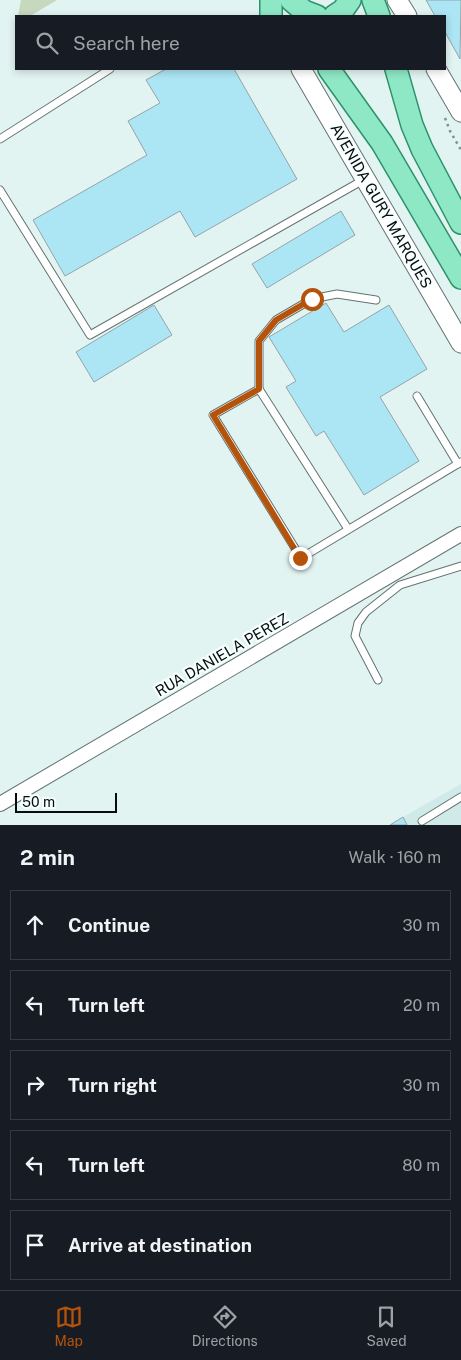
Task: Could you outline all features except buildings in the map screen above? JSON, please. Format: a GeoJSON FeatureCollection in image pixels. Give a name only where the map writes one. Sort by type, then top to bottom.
{"type":"FeatureCollection","features":[{"type":"Feature","properties":{"kind":"main road"},"geometry":{"type":"LineString","coordinates":[[261,0],[270,15]]}},
{"type":"Feature","properties":{"kind":"main road"},"geometry":{"type":"LineString","coordinates":[[271,0],[271,15]]}},
{"type":"Feature","properties":{"kind":"main road"},"geometry":{"type":"LineString","coordinates":[[277,0],[290,15]]}},
{"type":"Feature","properties":{"kind":"main road"},"geometry":{"type":"LineString","coordinates":[[291,0],[304,11],[314,15]]}},
{"type":"Feature","properties":{"kind":"main road"},"geometry":{"type":"LineString","coordinates":[[336,15],[343,10],[350,0]]}},
{"type":"Feature","properties":{"kind":"main road"},"geometry":{"type":"LineString","coordinates":[[373,0],[379,15]]}},
{"type":"Feature","properties":{"kind":"main road"},"geometry":{"type":"LineString","coordinates":[[397,0],[405,15]]}},
{"type":"Feature","properties":{"kind":"main road","name":"AVENIDA GURY MARQUES"},"geometry":{"type":"LineString","coordinates":[[302,70],[461,343]]}},
{"type":"Feature","properties":{"kind":"main road","name":"AVENIDA GURY MARQUES"},"geometry":{"type":"LineString","coordinates":[[330,70],[382,143],[461,278]]}},
{"type":"Feature","properties":{"kind":"main road"},"geometry":{"type":"LineString","coordinates":[[396,70],[412,125],[422,149],[461,222]]}},
{"type":"Feature","properties":{"kind":"main road"},"geometry":{"type":"LineString","coordinates":[[437,70],[461,112]]}},
{"type":"Feature","properties":{"kind":"street","name":"RUA DANIELA PEREZ"},"geometry":{"type":"LineString","coordinates":[[0,804],[461,534]]}},
{"type":"Feature","properties":{"kind":"lane"},"geometry":{"type":"LineString","coordinates":[[0,139],[108,70]]}},
{"type":"Feature","properties":{"kind":"lane"},"geometry":{"type":"LineString","coordinates":[[0,190],[90,335],[365,179]]}},
{"type":"Feature","properties":{"kind":"lane"},"geometry":{"type":"LineString","coordinates":[[348,529],[259,389],[259,341],[276,320],[312,299],[337,294],[376,300]]}},
{"type":"Feature","properties":{"kind":"lane"},"geometry":{"type":"LineString","coordinates":[[259,389],[213,415],[300,558],[460,463],[417,396]]}},
{"type":"Feature","properties":{"kind":"lane"},"geometry":{"type":"LineString","coordinates":[[378,680],[356,636],[358,623],[366,612],[400,585],[461,566]]}},
{"type":"Feature","properties":{"kind":"lane"},"geometry":{"type":"LineString","coordinates":[[422,821],[461,797]]}},
{"type":"Feature","properties":{"kind":"shaded area"},"geometry":{"type":"Polygon","coordinates":[[[461,784],[461,825],[390,825],[403,817],[461,784]]]}},
{"type":"Feature","properties":{"kind":"green space"},"geometry":{"type":"Polygon","coordinates":[[[21,0],[57,0],[32,15],[18,15],[21,0]]]}},
{"type":"Feature","properties":{"kind":"route"},"geometry":{"type":"LineString","coordinates":[[300,558],[213,415],[259,389],[259,341],[276,320],[312,299]]}}]}
